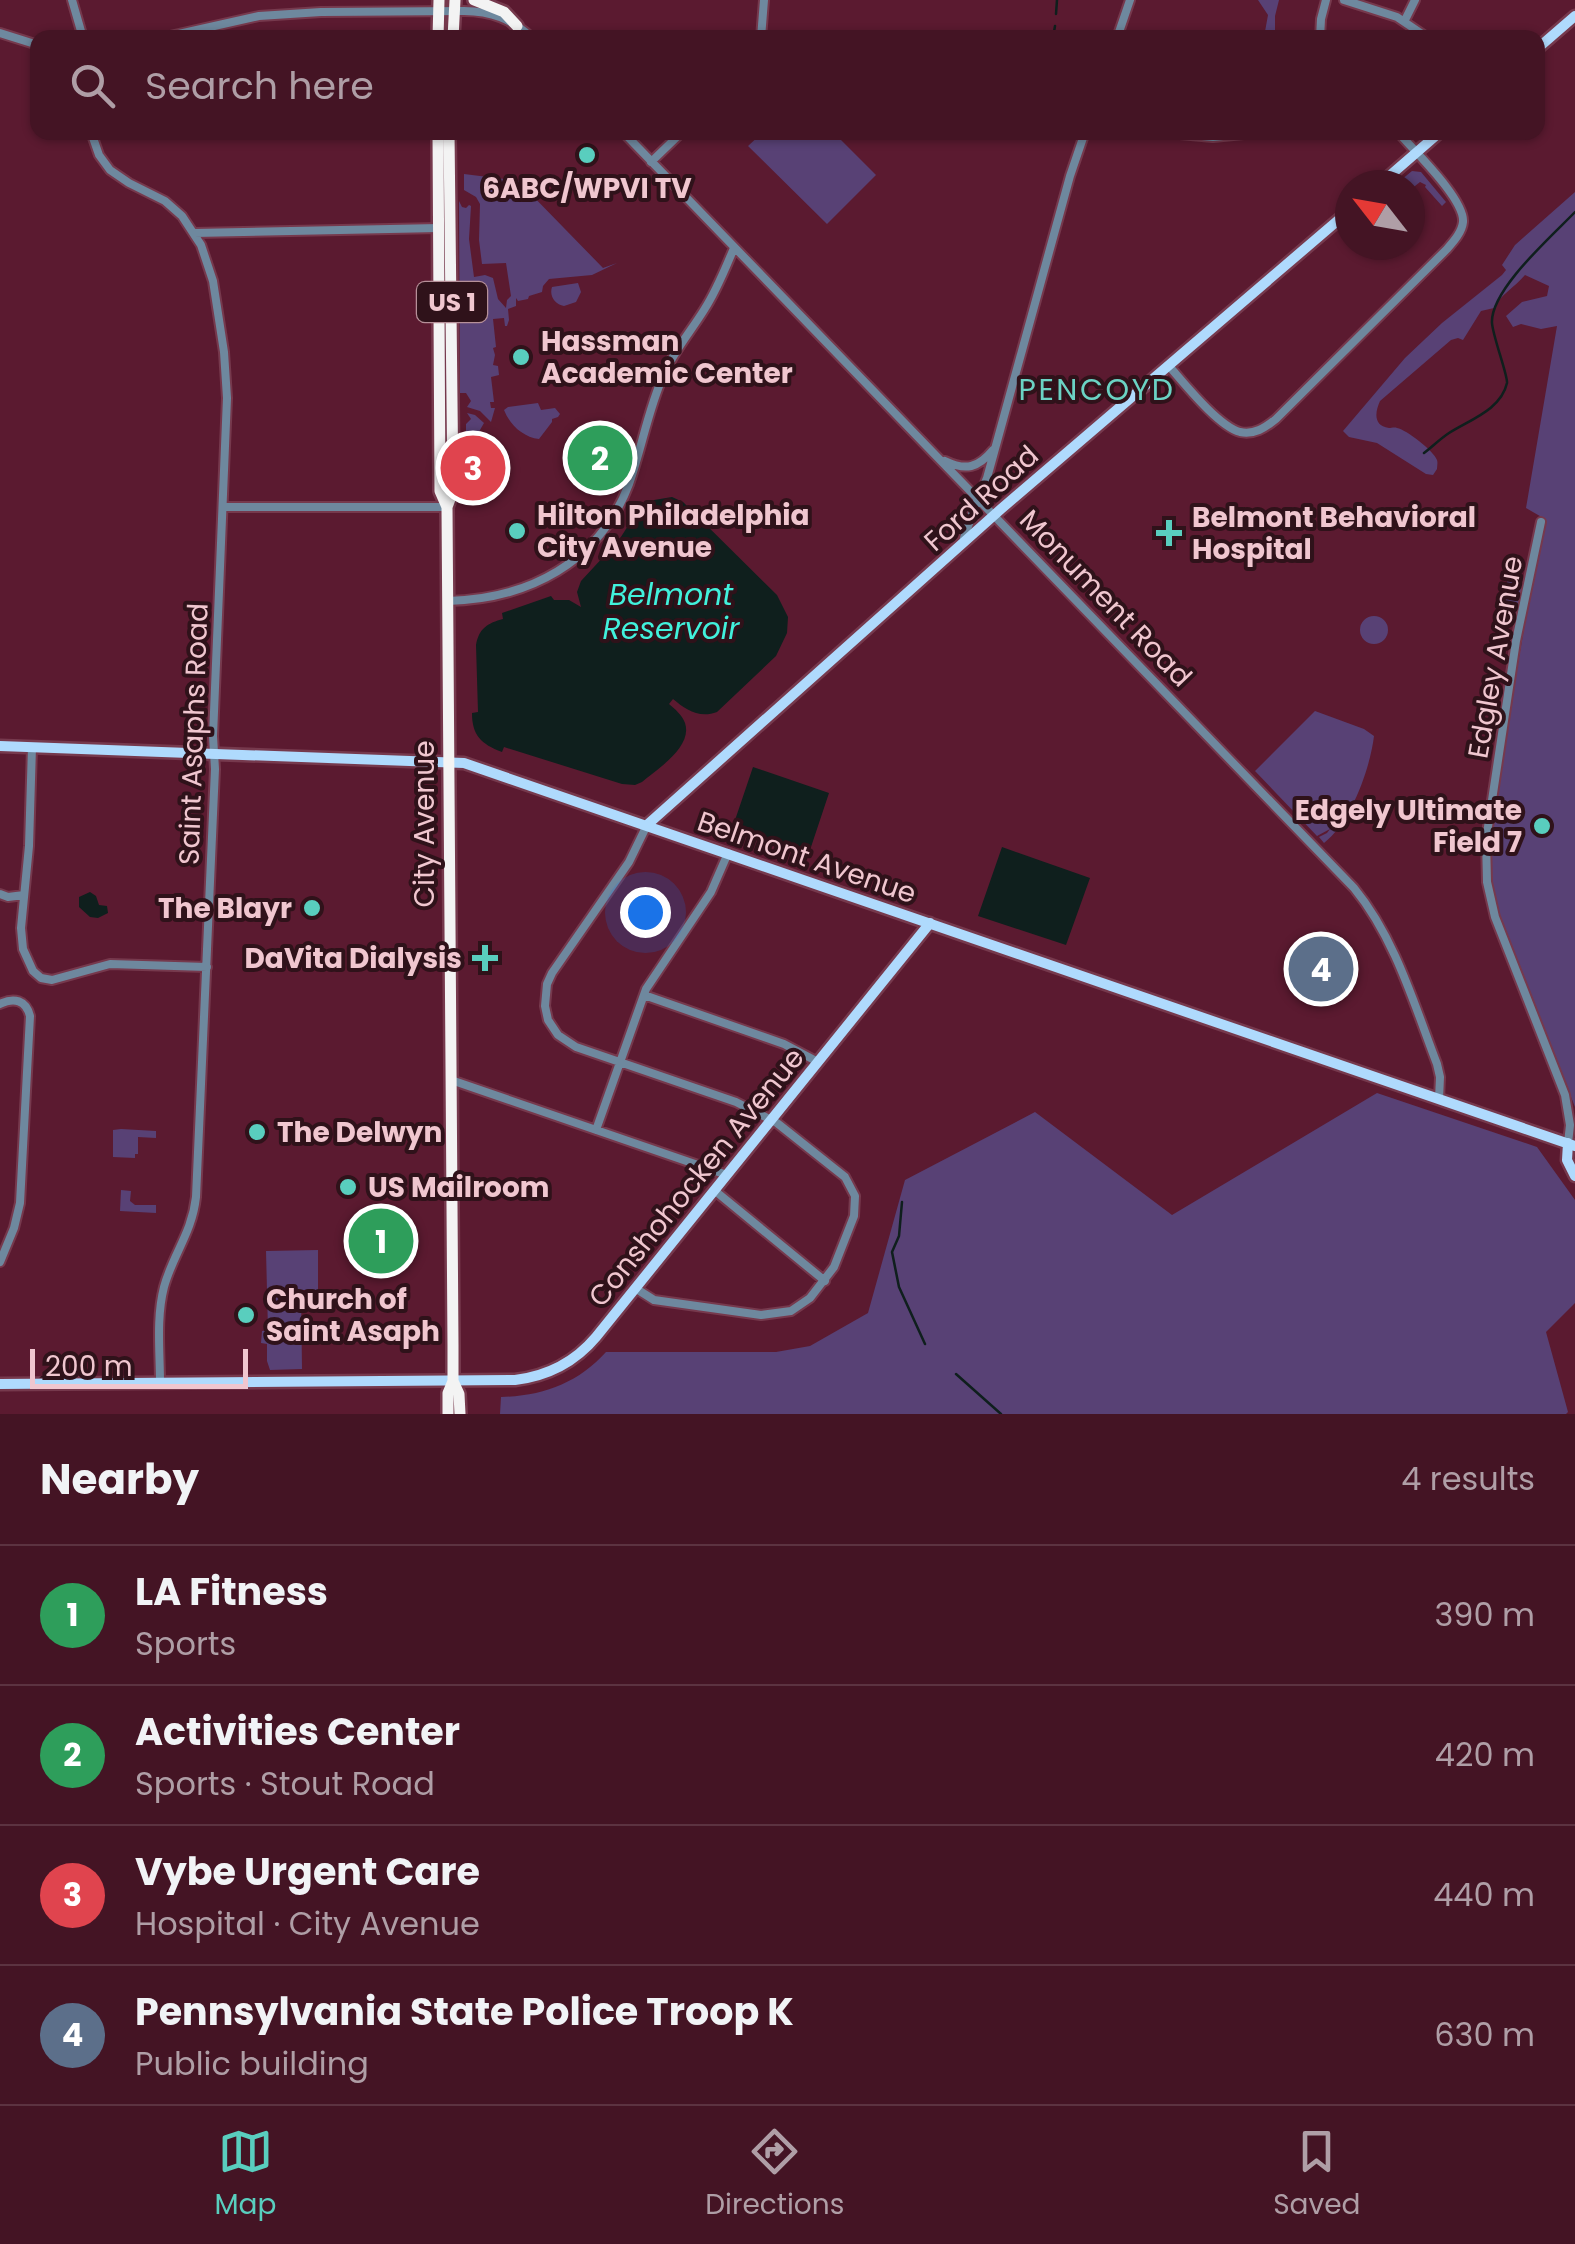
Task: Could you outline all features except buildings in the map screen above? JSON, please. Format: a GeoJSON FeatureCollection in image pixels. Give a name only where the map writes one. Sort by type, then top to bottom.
{"type":"FeatureCollection","features":[{"type":"Feature","properties":{"kind":"highway"},"geometry":{"type":"LineString","coordinates":[[474,0],[504,12],[517,26]]}},
{"type":"Feature","properties":{"kind":"highway"},"geometry":{"type":"LineString","coordinates":[[452,30],[454,5]]}},
{"type":"Feature","properties":{"kind":"highway","name":"City Avenue"},"geometry":{"type":"LineString","coordinates":[[438,140],[440,491],[447,507]]}},
{"type":"Feature","properties":{"kind":"highway","name":"City Avenue"},"geometry":{"type":"LineString","coordinates":[[448,1414],[448,1393],[453,1381],[447,507],[452,491],[449,140]]}},
{"type":"Feature","properties":{"kind":"highway"},"geometry":{"type":"LineString","coordinates":[[440,402],[452,410]]}},
{"type":"Feature","properties":{"kind":"highway","name":"City Avenue"},"geometry":{"type":"LineString","coordinates":[[453,1381],[460,1394],[460,1414]]}},
{"type":"Feature","properties":{"kind":"main road"},"geometry":{"type":"LineString","coordinates":[[1545,42],[1575,16]]}},
{"type":"Feature","properties":{"kind":"main road"},"geometry":{"type":"LineString","coordinates":[[1397,170],[1431,140]]}},
{"type":"Feature","properties":{"kind":"main road","name":"Ford Road"},"geometry":{"type":"LineString","coordinates":[[646,826],[994,515],[1335,223]]}},
{"type":"Feature","properties":{"kind":"main road","name":"Belmont Avenue"},"geometry":{"type":"LineString","coordinates":[[0,746],[464,763],[1571,1144]]}},
{"type":"Feature","properties":{"kind":"main road","name":"Conshohocken Avenue"},"geometry":{"type":"LineString","coordinates":[[0,1384],[527,1379],[559,1367],[587,1348],[930,923]]}},
{"type":"Feature","properties":{"kind":"main road"},"geometry":{"type":"LineString","coordinates":[[1571,1144],[1567,1160],[1575,1176]]}},
{"type":"Feature","properties":{"kind":"street"},"geometry":{"type":"LineString","coordinates":[[72,0],[81,30]]}},
{"type":"Feature","properties":{"kind":"street"},"geometry":{"type":"LineString","coordinates":[[762,30],[764,0]]}},
{"type":"Feature","properties":{"kind":"street"},"geometry":{"type":"LineString","coordinates":[[1121,30],[1130,0]]}},
{"type":"Feature","properties":{"kind":"street"},"geometry":{"type":"LineString","coordinates":[[1321,30],[1326,0]]}},
{"type":"Feature","properties":{"kind":"street"},"geometry":{"type":"LineString","coordinates":[[1344,0],[1405,20],[1418,30]]}},
{"type":"Feature","properties":{"kind":"street"},"geometry":{"type":"LineString","coordinates":[[1405,20],[1415,0]]}},
{"type":"Feature","properties":{"kind":"street"},"geometry":{"type":"LineString","coordinates":[[194,30],[248,17],[454,5],[502,17],[522,30]]}},
{"type":"Feature","properties":{"kind":"street"},"geometry":{"type":"LineString","coordinates":[[0,33],[30,42]]}},
{"type":"Feature","properties":{"kind":"street","name":"Saint Asaphs Road"},"geometry":{"type":"LineString","coordinates":[[93,140],[98,156],[110,170],[172,206],[194,233],[210,268],[228,392],[196,1197],[190,1227],[168,1274],[161,1300],[160,1383]]}},
{"type":"Feature","properties":{"kind":"street","name":"Monument Road"},"geometry":{"type":"LineString","coordinates":[[630,140],[1360,895],[1388,941],[1432,1052],[1440,1076],[1438,1099]]}},
{"type":"Feature","properties":{"kind":"street"},"geometry":{"type":"LineString","coordinates":[[651,162],[674,140]]}},
{"type":"Feature","properties":{"kind":"street"},"geometry":{"type":"LineString","coordinates":[[960,546],[987,478],[1082,140]]}},
{"type":"Feature","properties":{"kind":"street"},"geometry":{"type":"LineString","coordinates":[[1170,366],[1233,429],[1256,432],[1276,419],[1459,234],[1463,216],[1459,206],[1405,140]]}},
{"type":"Feature","properties":{"kind":"street"},"geometry":{"type":"LineString","coordinates":[[194,233],[439,228]]}},
{"type":"Feature","properties":{"kind":"street"},"geometry":{"type":"LineString","coordinates":[[448,601],[493,598],[533,585],[572,561],[602,532],[628,484],[664,374],[708,303],[734,248]]}},
{"type":"Feature","properties":{"kind":"street"},"geometry":{"type":"LineString","coordinates":[[940,460],[972,467],[996,447]]}},
{"type":"Feature","properties":{"kind":"street"},"geometry":{"type":"LineString","coordinates":[[224,508],[447,507]]}},
{"type":"Feature","properties":{"kind":"street","name":"Edgley Avenue"},"geometry":{"type":"LineString","coordinates":[[1540,522],[1514,658],[1488,828],[1486,870],[1499,927],[1565,1095],[1571,1144]]}},
{"type":"Feature","properties":{"kind":"street"},"geometry":{"type":"LineString","coordinates":[[32,747],[22,942],[28,964],[38,976],[48,980],[110,964],[206,967]]}},
{"type":"Feature","properties":{"kind":"street"},"geometry":{"type":"LineString","coordinates":[[636,1288],[654,1300],[773,1315],[792,1311],[802,1306],[825,1281],[842,1250],[856,1203],[840,1172],[783,1126],[736,1102],[569,1044],[554,1030],[544,998],[549,979],[628,862],[646,826]]}},
{"type":"Feature","properties":{"kind":"street"},"geometry":{"type":"LineString","coordinates":[[596,1130],[644,994],[711,892],[728,854]]}},
{"type":"Feature","properties":{"kind":"street"},"geometry":{"type":"LineString","coordinates":[[1,894],[24,895]]}},
{"type":"Feature","properties":{"kind":"street"},"geometry":{"type":"LineString","coordinates":[[644,994],[784,1044],[818,1062]]}},
{"type":"Feature","properties":{"kind":"street"},"geometry":{"type":"LineString","coordinates":[[0,1004],[21,1002],[28,1010],[30,1024],[20,1203],[0,1262]]}},
{"type":"Feature","properties":{"kind":"street"},"geometry":{"type":"LineString","coordinates":[[451,1080],[726,1175]]}},
{"type":"Feature","properties":{"kind":"street"},"geometry":{"type":"LineString","coordinates":[[714,1190],[825,1281]]}},
{"type":"Feature","properties":{"kind":"shaded area"},"geometry":{"type":"Polygon","coordinates":[[[1258,0],[1279,0],[1275,30],[1265,30],[1268,15],[1258,0]]]}},
{"type":"Feature","properties":{"kind":"shaded area"},"geometry":{"type":"Polygon","coordinates":[[[754,140],[841,140],[876,175],[827,224],[748,146],[754,140]]]}},
{"type":"Feature","properties":{"kind":"shaded area"},"geometry":{"type":"Polygon","coordinates":[[[464,174],[529,182],[525,188],[603,268],[617,263],[592,275],[549,279],[542,292],[528,299],[516,298],[516,306],[508,309],[507,326],[504,318],[493,319],[493,365],[498,366],[499,375],[491,377],[494,402],[490,402],[491,408],[495,408],[491,422],[480,411],[467,407],[471,401],[466,393],[460,393],[459,201],[462,207],[471,206],[469,239],[474,277],[493,278],[498,299],[506,308],[511,296],[506,263],[482,264],[480,204],[464,190],[464,174]]]}},
{"type":"Feature","properties":{"kind":"shaded area"},"geometry":{"type":"Polygon","coordinates":[[[1425,177],[1446,202],[1442,206],[1425,187],[1425,177]]]}},
{"type":"Feature","properties":{"kind":"shaded area"},"geometry":{"type":"Polygon","coordinates":[[[1575,192],[1575,1107],[1500,920],[1491,871],[1496,797],[1545,519],[1526,508],[1557,326],[1513,327],[1506,316],[1522,302],[1547,296],[1549,286],[1525,275],[1494,308],[1481,311],[1463,340],[1451,340],[1380,401],[1378,421],[1384,427],[1407,433],[1431,451],[1437,462],[1433,475],[1377,443],[1349,437],[1343,431],[1405,358],[1502,275],[1506,270],[1502,265],[1515,245],[1575,192]]]}},
{"type":"Feature","properties":{"kind":"shaded area"},"geometry":{"type":"Polygon","coordinates":[[[578,283],[581,292],[576,302],[564,306],[554,299],[552,287],[578,283]]]}},
{"type":"Feature","properties":{"kind":"shaded area"},"geometry":{"type":"Polygon","coordinates":[[[538,403],[541,410],[555,408],[560,414],[539,439],[518,429],[504,410],[538,403]]]}},
{"type":"Feature","properties":{"kind":"shaded area"},"geometry":{"type":"Polygon","coordinates":[[[467,413],[484,423],[474,452],[467,452],[462,446],[466,424],[471,419],[467,413]]]}},
{"type":"Feature","properties":{"kind":"shaded area"},"geometry":{"type":"Polygon","coordinates":[[[1508,578],[1521,581],[1524,586],[1517,613],[1501,607],[1508,578]]]}},
{"type":"Feature","properties":{"kind":"shaded area"},"geometry":{"type":"Polygon","coordinates":[[[1374,616],[1384,620],[1388,630],[1384,640],[1374,644],[1364,640],[1360,630],[1364,620],[1374,616]]]}},
{"type":"Feature","properties":{"kind":"shaded area"},"geometry":{"type":"Polygon","coordinates":[[[1315,711],[1374,736],[1358,794],[1343,822],[1324,843],[1319,837],[1330,829],[1317,836],[1255,771],[1315,711]]]}},
{"type":"Feature","properties":{"kind":"shaded area"},"geometry":{"type":"Polygon","coordinates":[[[1377,1093],[1537,1147],[1575,1200],[1575,1303],[1546,1332],[1566,1414],[500,1414],[501,1397],[559,1386],[584,1372],[606,1352],[776,1352],[810,1346],[868,1313],[905,1180],[1035,1112],[1172,1215],[1377,1093]]]}},
{"type":"Feature","properties":{"kind":"shaded area"},"geometry":{"type":"Polygon","coordinates":[[[113,1130],[156,1131],[156,1138],[138,1137],[135,1158],[113,1157],[113,1130]]]}},
{"type":"Feature","properties":{"kind":"shaded area"},"geometry":{"type":"Polygon","coordinates":[[[121,1190],[131,1191],[130,1201],[135,1205],[156,1205],[156,1213],[120,1211],[121,1190]]]}},
{"type":"Feature","properties":{"kind":"shaded area"},"geometry":{"type":"Polygon","coordinates":[[[318,1250],[318,1290],[301,1290],[302,1369],[270,1370],[267,1344],[261,1343],[262,1331],[268,1330],[266,1251],[318,1250]]]}},
{"type":"Feature","properties":{"kind":"water","name":"Belmont Reservoir"},"geometry":{"type":"Polygon","coordinates":[[[672,497],[683,502],[777,595],[788,617],[787,633],[776,656],[717,712],[698,714],[673,699],[669,704],[685,723],[684,741],[664,764],[635,785],[504,747],[502,752],[488,746],[476,733],[472,713],[478,712],[476,645],[482,630],[503,619],[502,613],[551,596],[581,607],[577,592],[581,581],[619,540],[640,507],[645,510],[654,500],[672,497]]]}},
{"type":"Feature","properties":{"kind":"water"},"geometry":{"type":"Polygon","coordinates":[[[753,767],[829,793],[809,853],[733,826],[753,767]]]}},
{"type":"Feature","properties":{"kind":"water"},"geometry":{"type":"Polygon","coordinates":[[[1002,847],[1090,878],[1066,945],[978,916],[1002,847]]]}},
{"type":"Feature","properties":{"kind":"water"},"geometry":{"type":"Polygon","coordinates":[[[90,892],[99,905],[107,906],[108,913],[90,917],[79,907],[79,897],[90,892]]]}},
{"type":"Feature","properties":{"kind":"waterway"},"geometry":{"type":"LineString","coordinates":[[1056,14],[1057,0]]}},
{"type":"Feature","properties":{"kind":"waterway"},"geometry":{"type":"LineString","coordinates":[[1054,30],[1055,26]]}},
{"type":"Feature","properties":{"kind":"waterway"},"geometry":{"type":"LineString","coordinates":[[1424,453],[1491,407],[1504,392],[1507,379],[1493,329],[1494,310],[1512,279],[1575,212]]}},
{"type":"Feature","properties":{"kind":"waterway"},"geometry":{"type":"LineString","coordinates":[[902,1202],[899,1236],[892,1252],[899,1287],[925,1344]]}},
{"type":"Feature","properties":{"kind":"waterway"},"geometry":{"type":"LineString","coordinates":[[956,1374],[1001,1414]]}},
{"type":"Feature","properties":{"kind":"place","name":"6ABC/WPVI TV"},"geometry":{"type":"Point","coordinates":[587,155]}},
{"type":"Feature","properties":{"kind":"place","name":"Hassman Academic Center"},"geometry":{"type":"Point","coordinates":[521,357]}},
{"type":"Feature","properties":{"kind":"place","name":"Activities Center"},"geometry":{"type":"Point","coordinates":[600,458]}},
{"type":"Feature","properties":{"kind":"place","name":"Vybe Urgent Care"},"geometry":{"type":"Point","coordinates":[473,468]}},
{"type":"Feature","properties":{"kind":"place","name":"Hilton Philadelphia City Avenue"},"geometry":{"type":"Point","coordinates":[517,531]}},
{"type":"Feature","properties":{"kind":"place","name":"Belmont Behavioral Hospital"},"geometry":{"type":"Point","coordinates":[1169,533]}},
{"type":"Feature","properties":{"kind":"place","name":"Edgely Ultimate Field 7"},"geometry":{"type":"Point","coordinates":[1542,826]}},
{"type":"Feature","properties":{"kind":"place","name":"The Blayr"},"geometry":{"type":"Point","coordinates":[312,908]}},
{"type":"Feature","properties":{"kind":"place","name":"DaVita Dialysis"},"geometry":{"type":"Point","coordinates":[485,958]}},
{"type":"Feature","properties":{"kind":"place","name":"Pennsylvania State Police Troop K"},"geometry":{"type":"Point","coordinates":[1321,969]}},
{"type":"Feature","properties":{"kind":"place","name":"The Delwyn"},"geometry":{"type":"Point","coordinates":[257,1132]}},
{"type":"Feature","properties":{"kind":"place","name":"US Mailroom"},"geometry":{"type":"Point","coordinates":[348,1187]}},
{"type":"Feature","properties":{"kind":"place","name":"LA Fitness"},"geometry":{"type":"Point","coordinates":[381,1241]}},
{"type":"Feature","properties":{"kind":"place","name":"Church of Saint Asaph"},"geometry":{"type":"Point","coordinates":[246,1315]}},
{"type":"Feature","properties":{"kind":"district","name":"PENCOYD"},"geometry":{"type":"Point","coordinates":[1097,390]}}]}
